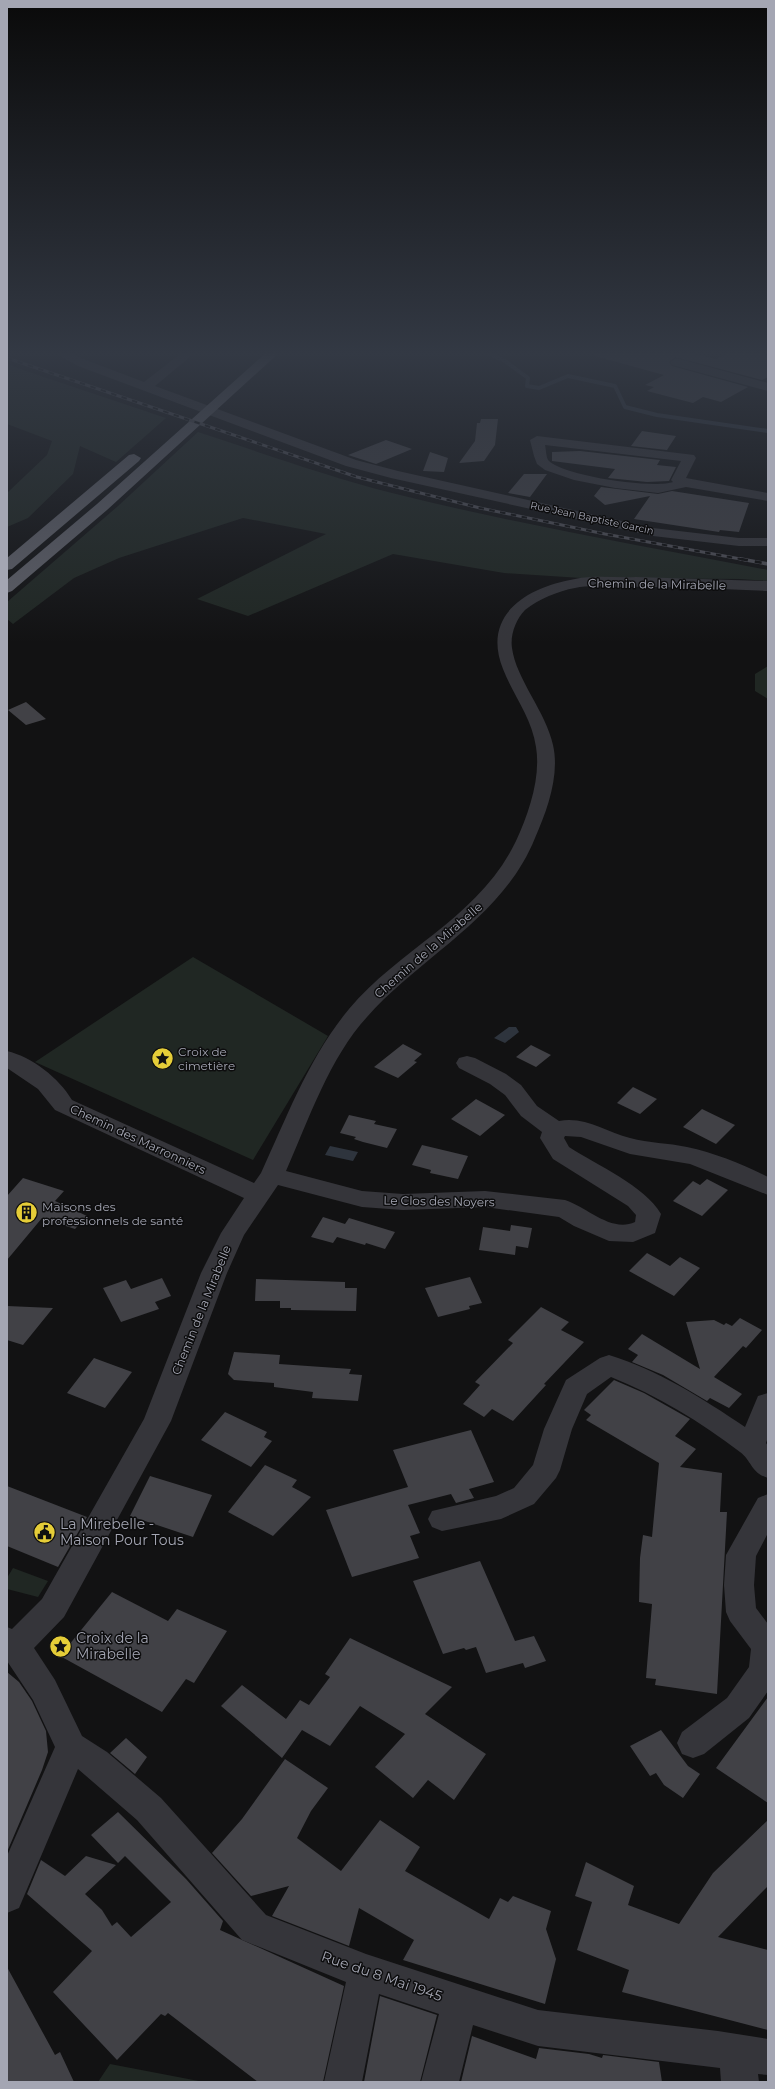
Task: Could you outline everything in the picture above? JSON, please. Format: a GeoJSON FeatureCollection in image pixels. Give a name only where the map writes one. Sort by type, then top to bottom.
{"type":"FeatureCollection","features":[{"type":"Feature","properties":{"kind":"highway"},"geometry":{"type":"LineString","coordinates":[[7,566],[145,448]]}},
{"type":"Feature","properties":{"kind":"highway"},"geometry":{"type":"LineString","coordinates":[[7,588],[166,448]]}},
{"type":"Feature","properties":{"kind":"street","name":"Rue Jean Baptiste Garcin"},"geometry":{"type":"LineString","coordinates":[[313,448],[351,463],[396,475],[654,532],[739,542],[768,542]]}},
{"type":"Feature","properties":{"kind":"street"},"geometry":{"type":"LineString","coordinates":[[540,448],[542,461],[554,470],[590,480],[658,489],[672,488],[685,483]]}},
{"type":"Feature","properties":{"kind":"street"},"geometry":{"type":"LineString","coordinates":[[609,448],[689,458],[678,480],[685,483],[768,497]]}},
{"type":"Feature","properties":{"kind":"street","name":"Chemin de la Mirabelle"},"geometry":{"type":"LineString","coordinates":[[11,1644],[53,1608],[157,1421],[214,1273],[234,1233],[265,1185],[326,1058],[357,1014],[386,984],[476,910],[502,881],[525,841],[539,804],[545,772],[545,748],[538,723],[511,669],[504,648],[505,632],[510,620],[520,607],[547,591],[577,583],[636,582],[768,586]]}},
{"type":"Feature","properties":{"kind":"street","name":"Chemin des Marronniers"},"geometry":{"type":"LineString","coordinates":[[7,1058],[52,1087],[64,1105],[265,1185]]}},
{"type":"Feature","properties":{"kind":"street"},"geometry":{"type":"LineString","coordinates":[[467,1063],[498,1078],[513,1090],[529,1111],[554,1130],[565,1127],[583,1128],[610,1140],[631,1146],[688,1155],[748,1176],[768,1187]]}},
{"type":"Feature","properties":{"kind":"street","name":"Le Clos des Noyers"},"geometry":{"type":"LineString","coordinates":[[265,1185],[362,1199],[403,1202],[485,1200],[565,1209],[583,1220],[610,1232],[633,1233],[646,1227],[649,1214],[637,1200],[561,1153],[552,1138],[554,1130]]}},
{"type":"Feature","properties":{"kind":"street"},"geometry":{"type":"LineString","coordinates":[[442,1520],[501,1507],[524,1496],[546,1470],[558,1430],[576,1387],[609,1365],[635,1374],[709,1417],[751,1445],[768,1467]]}},
{"type":"Feature","properties":{"kind":"street"},"geometry":{"type":"LineString","coordinates":[[751,1445],[768,1404]]}},
{"type":"Feature","properties":{"kind":"street"},"geometry":{"type":"LineString","coordinates":[[693,1743],[738,1708],[764,1671],[767,1646],[741,1612],[739,1585],[741,1555],[768,1506]]}},
{"type":"Feature","properties":{"kind":"street"},"geometry":{"type":"LineString","coordinates":[[7,1896],[71,1747],[44,1688],[11,1644]]}},
{"type":"Feature","properties":{"kind":"street","name":"Rue du 8 Mai 1945"},"geometry":{"type":"LineString","coordinates":[[71,1747],[96,1762],[149,1809],[254,1928],[366,1972],[538,2028],[748,2064]]}},
{"type":"Feature","properties":{"kind":"street"},"geometry":{"type":"LineString","coordinates":[[343,2082],[366,1972]]}},
{"type":"Feature","properties":{"kind":"street"},"geometry":{"type":"LineString","coordinates":[[440,2082],[460,2003]]}},
{"type":"Feature","properties":{"kind":"shaded area"},"geometry":{"type":"Polygon","coordinates":[[[49,448],[79,448],[73,474],[28,518],[7,527],[7,493],[47,455],[49,448]]]}},
{"type":"Feature","properties":{"kind":"shaded area"},"geometry":{"type":"Polygon","coordinates":[[[86,448],[131,448],[116,462],[86,448]]]}},
{"type":"Feature","properties":{"kind":"shaded area"},"geometry":{"type":"Polygon","coordinates":[[[180,448],[247,448],[318,472],[367,486],[485,515],[768,570],[768,581],[740,579],[581,578],[504,573],[393,554],[248,616],[197,599],[326,534],[243,518],[119,558],[74,578],[13,624],[7,619],[7,602],[118,506],[180,448]]]}},
{"type":"Feature","properties":{"kind":"shaded area"},"geometry":{"type":"Polygon","coordinates":[[[768,666],[768,699],[755,691],[755,674],[768,666]]]}},
{"type":"Feature","properties":{"kind":"shaded area"},"geometry":{"type":"Polygon","coordinates":[[[193,957],[328,1036],[253,1160],[35,1062],[193,957]]]}},
{"type":"Feature","properties":{"kind":"shaded area"},"geometry":{"type":"Polygon","coordinates":[[[509,1027],[516,1027],[519,1032],[505,1043],[494,1038],[509,1027]]]}},
{"type":"Feature","properties":{"kind":"shaded area"},"geometry":{"type":"Polygon","coordinates":[[[330,1146],[358,1152],[353,1161],[325,1155],[330,1146]]]}},
{"type":"Feature","properties":{"kind":"shaded area"},"geometry":{"type":"Polygon","coordinates":[[[13,1568],[48,1581],[38,1597],[7,1589],[7,1578],[13,1568]]]}},
{"type":"Feature","properties":{"kind":"shaded area"},"geometry":{"type":"Polygon","coordinates":[[[110,2064],[204,2082],[98,2082],[110,2064]]]}},
{"type":"Feature","properties":{"kind":"building"},"geometry":{"type":"Polygon","coordinates":[[[365,448],[412,449],[376,464],[348,455],[365,448]]]}},
{"type":"Feature","properties":{"kind":"building"},"geometry":{"type":"Polygon","coordinates":[[[470,448],[493,448],[484,461],[459,463],[470,448]]]}},
{"type":"Feature","properties":{"kind":"building"},"geometry":{"type":"Polygon","coordinates":[[[653,448],[668,448],[667,450],[653,448]]]}},
{"type":"Feature","properties":{"kind":"building"},"geometry":{"type":"Polygon","coordinates":[[[580,451],[660,460],[657,465],[676,467],[669,481],[647,482],[608,478],[615,469],[552,461],[552,452],[580,451]]]}},
{"type":"Feature","properties":{"kind":"building"},"geometry":{"type":"Polygon","coordinates":[[[430,452],[448,458],[444,472],[423,471],[430,452]]]}},
{"type":"Feature","properties":{"kind":"building"},"geometry":{"type":"Polygon","coordinates":[[[524,474],[547,474],[530,497],[508,493],[524,474]]]}},
{"type":"Feature","properties":{"kind":"building"},"geometry":{"type":"Polygon","coordinates":[[[601,487],[658,494],[672,491],[749,503],[739,532],[720,530],[719,532],[634,519],[650,496],[605,505],[594,496],[601,487]]]}},
{"type":"Feature","properties":{"kind":"building"},"geometry":{"type":"Polygon","coordinates":[[[26,702],[46,719],[26,725],[8,710],[26,702]]]}},
{"type":"Feature","properties":{"kind":"building"},"geometry":{"type":"Polygon","coordinates":[[[403,1044],[422,1054],[414,1061],[417,1062],[398,1078],[374,1067],[403,1044]]]}},
{"type":"Feature","properties":{"kind":"building"},"geometry":{"type":"Polygon","coordinates":[[[531,1045],[551,1055],[536,1067],[516,1057],[531,1045]]]}},
{"type":"Feature","properties":{"kind":"building"},"geometry":{"type":"Polygon","coordinates":[[[633,1087],[657,1099],[640,1114],[617,1103],[633,1087]]]}},
{"type":"Feature","properties":{"kind":"building"},"geometry":{"type":"Polygon","coordinates":[[[476,1099],[505,1115],[480,1136],[451,1119],[476,1099]]]}},
{"type":"Feature","properties":{"kind":"building"},"geometry":{"type":"Polygon","coordinates":[[[702,1109],[735,1125],[716,1144],[683,1127],[702,1109]]]}},
{"type":"Feature","properties":{"kind":"building"},"geometry":{"type":"Polygon","coordinates":[[[349,1115],[376,1121],[374,1124],[397,1129],[387,1148],[363,1142],[354,1139],[356,1137],[340,1133],[349,1115]]]}},
{"type":"Feature","properties":{"kind":"building"},"geometry":{"type":"Polygon","coordinates":[[[422,1145],[468,1156],[458,1179],[430,1173],[431,1170],[412,1165],[422,1145]]]}},
{"type":"Feature","properties":{"kind":"building","name":"Maisons des professionnels de santé"},"geometry":{"type":"Polygon","coordinates":[[[23,1178],[64,1191],[55,1201],[87,1216],[75,1229],[42,1218],[7,1260],[7,1196],[23,1178]]]}},
{"type":"Feature","properties":{"kind":"building"},"geometry":{"type":"Polygon","coordinates":[[[707,1179],[728,1190],[702,1216],[673,1201],[693,1181],[700,1185],[707,1179]]]}},
{"type":"Feature","properties":{"kind":"building"},"geometry":{"type":"Polygon","coordinates":[[[323,1217],[345,1224],[349,1218],[395,1232],[385,1249],[366,1243],[365,1245],[337,1237],[333,1243],[311,1237],[323,1217]]]}},
{"type":"Feature","properties":{"kind":"building"},"geometry":{"type":"Polygon","coordinates":[[[511,1225],[532,1228],[528,1248],[516,1246],[515,1255],[479,1250],[483,1227],[510,1231],[511,1225]]]}},
{"type":"Feature","properties":{"kind":"building"},"geometry":{"type":"Polygon","coordinates":[[[647,1253],[670,1266],[680,1257],[700,1268],[674,1296],[629,1271],[647,1253]]]}},
{"type":"Feature","properties":{"kind":"building"},"geometry":{"type":"Polygon","coordinates":[[[470,1277],[482,1303],[469,1306],[470,1309],[438,1317],[425,1288],[470,1277]]]}},
{"type":"Feature","properties":{"kind":"building"},"geometry":{"type":"Polygon","coordinates":[[[162,1278],[171,1296],[155,1302],[159,1309],[121,1322],[103,1288],[126,1280],[131,1289],[162,1278]]]}},
{"type":"Feature","properties":{"kind":"building"},"geometry":{"type":"Polygon","coordinates":[[[256,1279],[345,1282],[345,1288],[357,1288],[356,1311],[291,1310],[291,1308],[280,1308],[280,1301],[255,1301],[256,1279]]]}},
{"type":"Feature","properties":{"kind":"building"},"geometry":{"type":"Polygon","coordinates":[[[7,1306],[53,1308],[23,1345],[7,1340],[7,1306]]]}},
{"type":"Feature","properties":{"kind":"building"},"geometry":{"type":"Polygon","coordinates":[[[541,1307],[569,1322],[561,1330],[584,1342],[544,1384],[546,1385],[513,1421],[492,1409],[484,1417],[463,1404],[480,1385],[475,1382],[513,1343],[508,1340],[541,1307]]]}},
{"type":"Feature","properties":{"kind":"building"},"geometry":{"type":"Polygon","coordinates":[[[740,1318],[762,1330],[746,1348],[743,1346],[714,1377],[742,1394],[729,1408],[710,1398],[707,1401],[663,1375],[632,1362],[638,1355],[628,1349],[642,1334],[700,1369],[686,1322],[714,1320],[724,1325],[726,1323],[732,1326],[740,1318]]]}},
{"type":"Feature","properties":{"kind":"building"},"geometry":{"type":"Polygon","coordinates":[[[234,1352],[280,1355],[279,1364],[351,1369],[349,1374],[362,1375],[358,1401],[312,1398],[313,1392],[274,1387],[274,1383],[234,1380],[228,1374],[234,1352]]]}},
{"type":"Feature","properties":{"kind":"building"},"geometry":{"type":"Polygon","coordinates":[[[94,1358],[132,1372],[105,1408],[67,1393],[94,1358]]]}},
{"type":"Feature","properties":{"kind":"building"},"geometry":{"type":"Polygon","coordinates":[[[614,1380],[644,1393],[690,1419],[675,1436],[696,1449],[680,1467],[722,1473],[720,1512],[727,1512],[717,1694],[655,1685],[656,1679],[646,1678],[652,1604],[639,1602],[640,1558],[643,1535],[652,1537],[659,1463],[586,1420],[591,1415],[584,1410],[614,1380]]]}},
{"type":"Feature","properties":{"kind":"building"},"geometry":{"type":"Polygon","coordinates":[[[225,1412],[267,1432],[264,1437],[272,1441],[251,1467],[201,1440],[225,1412]]]}},
{"type":"Feature","properties":{"kind":"building"},"geometry":{"type":"Polygon","coordinates":[[[471,1430],[494,1482],[469,1489],[474,1498],[456,1503],[451,1494],[408,1505],[420,1533],[410,1536],[419,1558],[352,1577],[326,1510],[408,1487],[393,1450],[471,1430]]]}},
{"type":"Feature","properties":{"kind":"building"},"geometry":{"type":"Polygon","coordinates":[[[265,1465],[297,1480],[292,1487],[311,1497],[273,1536],[228,1512],[265,1465]]]}},
{"type":"Feature","properties":{"kind":"building"},"geometry":{"type":"Polygon","coordinates":[[[150,1476],[212,1495],[193,1537],[130,1516],[150,1476]]]}},
{"type":"Feature","properties":{"kind":"building","name":"La Mirebelle - Maison Pour Tous"},"geometry":{"type":"Polygon","coordinates":[[[7,1486],[87,1517],[58,1567],[7,1546],[7,1486]]]}},
{"type":"Feature","properties":{"kind":"building"},"geometry":{"type":"Polygon","coordinates":[[[480,1561],[515,1641],[534,1636],[546,1661],[525,1668],[523,1663],[486,1673],[476,1647],[466,1650],[464,1648],[443,1654],[413,1581],[480,1561]]]}},
{"type":"Feature","properties":{"kind":"building"},"geometry":{"type":"Polygon","coordinates":[[[112,1592],[168,1621],[177,1609],[227,1631],[194,1683],[186,1679],[162,1712],[60,1656],[112,1592]]]}},
{"type":"Feature","properties":{"kind":"building"},"geometry":{"type":"Polygon","coordinates":[[[350,1638],[452,1687],[425,1714],[486,1754],[454,1800],[428,1780],[413,1798],[375,1767],[405,1734],[360,1706],[330,1746],[302,1730],[282,1758],[221,1706],[242,1685],[286,1719],[300,1700],[309,1705],[330,1677],[325,1674],[350,1638]]]}},
{"type":"Feature","properties":{"kind":"building"},"geometry":{"type":"Polygon","coordinates":[[[7,1672],[19,1682],[32,1701],[46,1731],[48,1752],[42,1770],[7,1852],[7,1672]]]}},
{"type":"Feature","properties":{"kind":"building"},"geometry":{"type":"Polygon","coordinates":[[[768,1697],[768,1803],[716,1768],[768,1697]]]}},
{"type":"Feature","properties":{"kind":"building"},"geometry":{"type":"Polygon","coordinates":[[[661,1730],[688,1766],[700,1774],[683,1798],[664,1785],[656,1773],[650,1776],[630,1746],[661,1730]]]}},
{"type":"Feature","properties":{"kind":"building"},"geometry":{"type":"Polygon","coordinates":[[[126,1738],[147,1757],[135,1774],[110,1753],[126,1738]]]}},
{"type":"Feature","properties":{"kind":"building"},"geometry":{"type":"Polygon","coordinates":[[[285,1759],[328,1788],[311,1811],[297,1838],[341,1871],[380,1820],[420,1847],[405,1871],[489,1919],[500,1898],[508,1902],[513,1896],[551,1911],[546,1929],[556,1959],[545,2004],[403,1960],[414,1940],[359,1908],[349,1946],[272,1916],[289,1886],[251,1896],[212,1853],[242,1819],[285,1759]]]}},
{"type":"Feature","properties":{"kind":"building"},"geometry":{"type":"Polygon","coordinates":[[[118,1812],[186,1879],[223,1921],[220,1930],[344,1986],[323,2082],[258,2082],[168,2013],[165,2016],[161,2014],[117,2060],[53,1992],[92,1951],[27,1894],[41,1860],[65,1876],[86,1856],[116,1865],[85,1894],[102,1910],[112,1926],[117,1922],[131,1937],[171,1902],[125,1856],[118,1863],[91,1835],[118,1812]]]}},
{"type":"Feature","properties":{"kind":"building"},"geometry":{"type":"Polygon","coordinates":[[[768,1820],[768,1886],[718,1937],[768,1950],[768,2030],[622,1992],[629,1970],[577,1950],[592,1902],[575,1896],[586,1862],[634,1886],[628,1905],[679,1924],[713,1873],[768,1820]]]}},
{"type":"Feature","properties":{"kind":"building"},"geometry":{"type":"Polygon","coordinates":[[[7,1967],[55,2055],[60,2052],[74,2082],[7,2082],[7,1967]]]}},
{"type":"Feature","properties":{"kind":"building"},"geometry":{"type":"Polygon","coordinates":[[[380,1996],[437,2015],[420,2082],[364,2082],[380,1996]]]}},
{"type":"Feature","properties":{"kind":"building"},"geometry":{"type":"Polygon","coordinates":[[[472,2036],[536,2059],[539,2048],[589,2054],[602,2058],[603,2055],[659,2062],[662,2082],[461,2082],[472,2036]]]}},
{"type":"Feature","properties":{"kind":"railway"},"geometry":{"type":"LineString","coordinates":[[273,448],[357,477],[480,508],[605,534],[746,560]]}},
{"type":"Feature","properties":{"kind":"railway"},"geometry":{"type":"LineString","coordinates":[[741,559],[768,564]]}},
{"type":"Feature","properties":{"kind":"place","name":"Croix de cimetière"},"geometry":{"type":"Point","coordinates":[162,1058]}},
{"type":"Feature","properties":{"kind":"place","name":"Maisons des professionnels de santé"},"geometry":{"type":"Point","coordinates":[27,1213]}},
{"type":"Feature","properties":{"kind":"place","name":"La Mirebelle - Maison Pour Tous"},"geometry":{"type":"Point","coordinates":[44,1532]}},
{"type":"Feature","properties":{"kind":"place","name":"Croix de la Mirabelle"},"geometry":{"type":"Point","coordinates":[61,1646]}}]}
